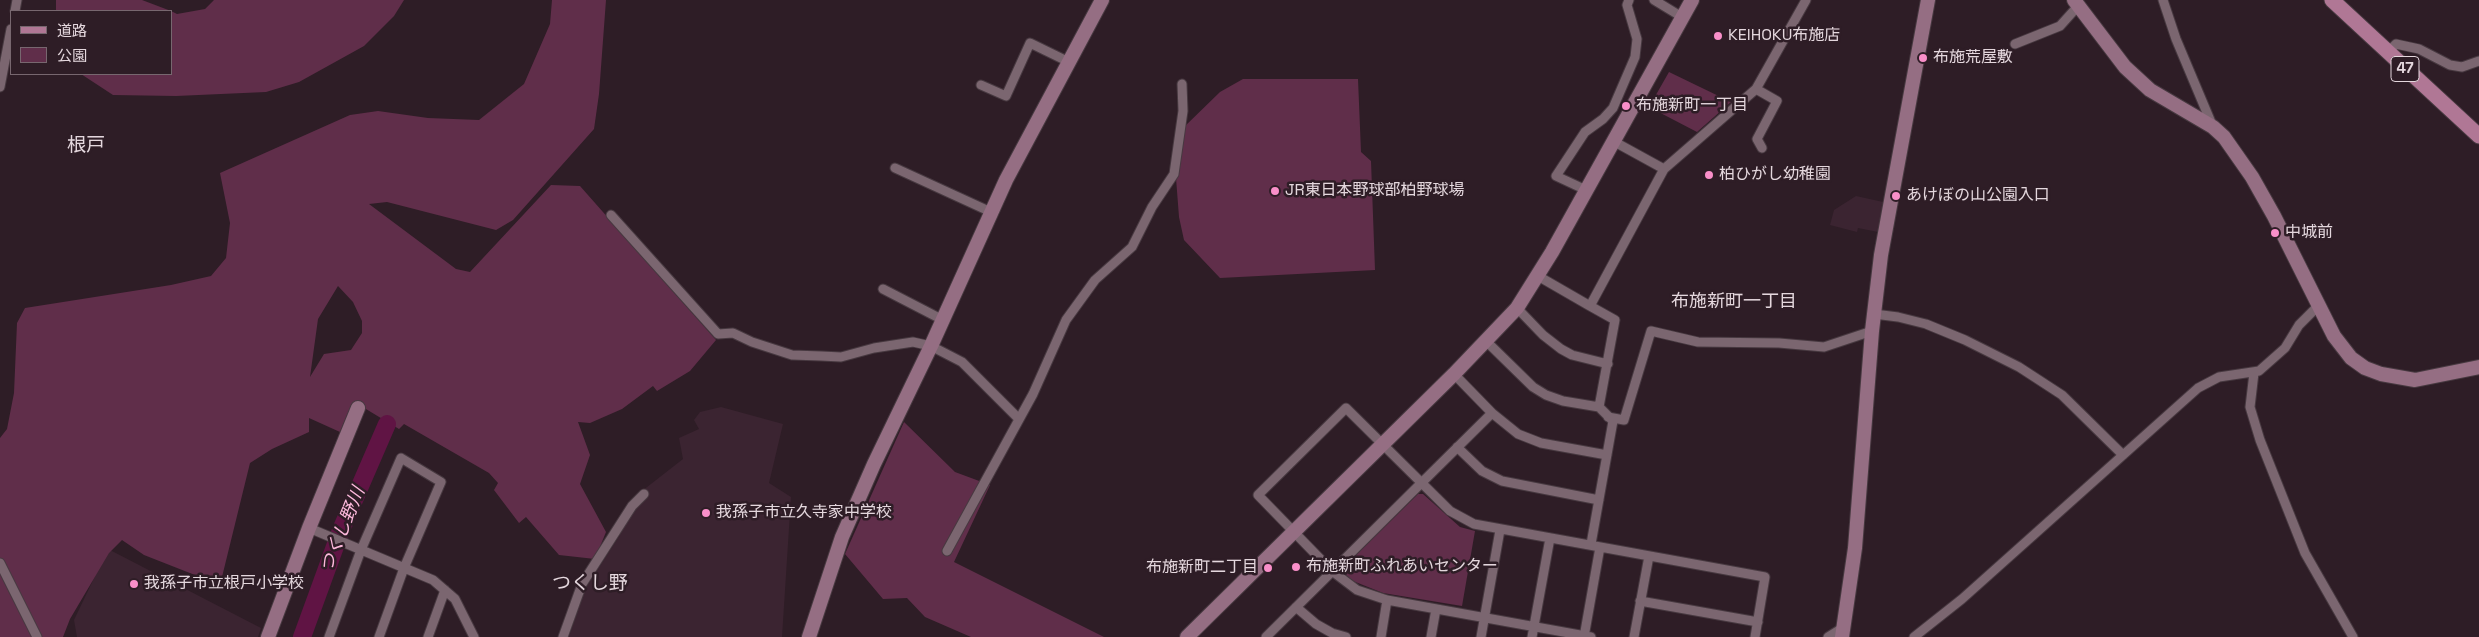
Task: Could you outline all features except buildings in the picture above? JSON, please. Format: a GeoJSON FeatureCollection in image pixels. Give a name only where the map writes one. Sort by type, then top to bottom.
{"type":"FeatureCollection","features":[{"type":"Feature","properties":{"kind":"main road","name":"47"},"geometry":{"type":"LineString","coordinates":[[2338,2],[2387,53],[2479,136]]}},
{"type":"Feature","properties":{"kind":"street"},"geometry":{"type":"LineString","coordinates":[[810,637],[842,537],[991,212],[1102,0]]}},
{"type":"Feature","properties":{"kind":"street"},"geometry":{"type":"LineString","coordinates":[[1586,190],[1556,176],[1585,132],[1603,119],[1613,108],[1635,57],[1637,39],[1627,6],[1629,0]]}},
{"type":"Feature","properties":{"kind":"street"},"geometry":{"type":"LineString","coordinates":[[1654,0],[1682,16]]}},
{"type":"Feature","properties":{"kind":"street"},"geometry":{"type":"LineString","coordinates":[[1187,637],[1454,374],[1517,308],[1538,276],[1692,0]]}},
{"type":"Feature","properties":{"kind":"street"},"geometry":{"type":"LineString","coordinates":[[1590,306],[1664,169],[1756,89],[1806,0]]}},
{"type":"Feature","properties":{"kind":"street"},"geometry":{"type":"LineString","coordinates":[[1828,637],[1843,632],[1856,539],[1872,331],[1886,219],[1925,0]]}},
{"type":"Feature","properties":{"kind":"street"},"geometry":{"type":"LineString","coordinates":[[2163,0],[2176,39],[2213,127],[2238,157],[2260,192],[2294,254],[2334,336],[2351,358],[2365,368],[2400,378],[2422,379],[2479,367]]}},
{"type":"Feature","properties":{"kind":"street"},"geometry":{"type":"LineString","coordinates":[[2015,44],[2060,26],[2076,3],[2125,67],[2150,90],[2213,127]]}},
{"type":"Feature","properties":{"kind":"street"},"geometry":{"type":"LineString","coordinates":[[0,87],[10,34]]}},
{"type":"Feature","properties":{"kind":"street"},"geometry":{"type":"LineString","coordinates":[[981,85],[1006,96],[1030,43],[1069,62]]}},
{"type":"Feature","properties":{"kind":"street"},"geometry":{"type":"LineString","coordinates":[[2387,53],[2396,44],[2419,50],[2450,65],[2462,67],[2479,61]]}},
{"type":"Feature","properties":{"kind":"street"},"geometry":{"type":"LineString","coordinates":[[947,550],[1019,419],[1072,310],[1095,280],[1132,246],[1152,207],[1174,174],[1183,111],[1182,84]]}},
{"type":"Feature","properties":{"kind":"street"},"geometry":{"type":"LineString","coordinates":[[1756,89],[1777,101],[1757,139],[1762,148]]}},
{"type":"Feature","properties":{"kind":"street"},"geometry":{"type":"LineString","coordinates":[[1613,141],[1664,169]]}},
{"type":"Feature","properties":{"kind":"street"},"geometry":{"type":"LineString","coordinates":[[896,168],[991,212]]}},
{"type":"Feature","properties":{"kind":"street"},"geometry":{"type":"LineString","coordinates":[[611,215],[718,334],[733,332],[752,342],[792,354],[821,356],[841,357],[874,348],[913,342],[931,346],[962,362],[1019,419]]}},
{"type":"Feature","properties":{"kind":"street"},"geometry":{"type":"LineString","coordinates":[[1538,276],[1615,320],[1599,407]]}},
{"type":"Feature","properties":{"kind":"street"},"geometry":{"type":"LineString","coordinates":[[883,289],[943,320]]}},
{"type":"Feature","properties":{"kind":"street"},"geometry":{"type":"LineString","coordinates":[[1914,637],[1962,599],[2198,388],[2220,377],[2254,373],[2273,360],[2285,348],[2299,325],[2318,306]]}},
{"type":"Feature","properties":{"kind":"street"},"geometry":{"type":"LineString","coordinates":[[1517,308],[1543,335],[1561,349],[1572,355],[1608,364]]}},
{"type":"Feature","properties":{"kind":"street"},"geometry":{"type":"LineString","coordinates":[[1874,314],[1898,317],[1926,324],[1965,340],[2019,367],[2062,395],[2123,455]]}},
{"type":"Feature","properties":{"kind":"street"},"geometry":{"type":"LineString","coordinates":[[1608,417],[1624,420],[1651,331],[1698,342],[1778,343],[1824,346],[1872,331]]}},
{"type":"Feature","properties":{"kind":"street"},"geometry":{"type":"LineString","coordinates":[[1486,341],[1533,387],[1546,395],[1562,401],[1599,407],[1613,421],[1599,500],[1595,546],[1586,637],[1387,600],[1357,590],[1332,571],[1258,495],[1346,408],[1450,511],[1461,518],[1500,530],[1550,538],[1595,546],[1765,577],[1755,637]]}},
{"type":"Feature","properties":{"kind":"street"},"geometry":{"type":"LineString","coordinates":[[2254,373],[2250,407],[2260,440],[2305,553],[2353,637]]}},
{"type":"Feature","properties":{"kind":"street"},"geometry":{"type":"LineString","coordinates":[[1454,374],[1505,426],[1531,440],[1607,455]]}},
{"type":"Feature","properties":{"kind":"street"},"geometry":{"type":"LineString","coordinates":[[268,637],[308,528],[358,408]]}},
{"type":"Feature","properties":{"kind":"street"},"geometry":{"type":"LineString","coordinates":[[1266,637],[1492,413]]}},
{"type":"Feature","properties":{"kind":"street"},"geometry":{"type":"LineString","coordinates":[[1458,447],[1482,471],[1502,481],[1599,500]]}},
{"type":"Feature","properties":{"kind":"street"},"geometry":{"type":"LineString","coordinates":[[329,637],[361,550],[400,458],[441,482],[404,568],[379,637]]}},
{"type":"Feature","properties":{"kind":"street"},"geometry":{"type":"LineString","coordinates":[[564,637],[582,584],[632,506],[644,494]]}},
{"type":"Feature","properties":{"kind":"street"},"geometry":{"type":"LineString","coordinates":[[308,528],[433,580],[454,600],[474,637]]}},
{"type":"Feature","properties":{"kind":"street"},"geometry":{"type":"LineString","coordinates":[[1481,637],[1500,530]]}},
{"type":"Feature","properties":{"kind":"street"},"geometry":{"type":"LineString","coordinates":[[1532,637],[1550,538]]}},
{"type":"Feature","properties":{"kind":"street"},"geometry":{"type":"LineString","coordinates":[[1634,637],[1649,556]]}},
{"type":"Feature","properties":{"kind":"street"},"geometry":{"type":"LineString","coordinates":[[0,563],[36,637]]}},
{"type":"Feature","properties":{"kind":"street"},"geometry":{"type":"LineString","coordinates":[[428,637],[445,590]]}},
{"type":"Feature","properties":{"kind":"street"},"geometry":{"type":"LineString","coordinates":[[1381,637],[1387,600]]}},
{"type":"Feature","properties":{"kind":"street"},"geometry":{"type":"LineString","coordinates":[[1640,601],[1758,622]]}},
{"type":"Feature","properties":{"kind":"street"},"geometry":{"type":"LineString","coordinates":[[1296,607],[1316,624],[1332,633],[1346,637]]}},
{"type":"Feature","properties":{"kind":"street"},"geometry":{"type":"LineString","coordinates":[[1431,637],[1436,609]]}},
{"type":"Feature","properties":{"kind":"shaded area"},"geometry":{"type":"Polygon","coordinates":[[[1856,196],[1883,202],[1878,232],[1858,228],[1857,232],[1830,225],[1834,210],[1856,196]]]}},
{"type":"Feature","properties":{"kind":"shaded area","name":"我孫子市立久寺家中学校"},"geometry":{"type":"Polygon","coordinates":[[[721,407],[783,424],[769,483],[791,497],[782,637],[569,637],[584,591],[620,535],[611,529],[633,498],[683,459],[679,438],[699,429],[694,420],[700,412],[721,407]]]}},
{"type":"Feature","properties":{"kind":"shaded area","name":"我孫子市立根戸小学校"},"geometry":{"type":"Polygon","coordinates":[[[108,549],[261,628],[258,637],[77,637],[74,620],[108,549]]]}},
{"type":"Feature","properties":{"kind":"green space"},"geometry":{"type":"Polygon","coordinates":[[[56,0],[142,0],[168,10],[56,10],[56,0]]]}},
{"type":"Feature","properties":{"kind":"green space"},"geometry":{"type":"Polygon","coordinates":[[[214,0],[404,0],[394,16],[364,46],[299,82],[266,92],[176,96],[113,95],[83,75],[172,75],[172,12],[177,14],[205,9],[214,0]]]}},
{"type":"Feature","properties":{"kind":"green space"},"geometry":{"type":"Polygon","coordinates":[[[552,0],[606,0],[599,94],[594,129],[513,220],[496,230],[387,202],[369,204],[456,269],[470,272],[551,185],[580,186],[716,340],[690,371],[657,391],[653,386],[622,409],[590,423],[578,422],[590,455],[580,484],[606,532],[595,559],[559,555],[526,517],[519,523],[494,490],[498,483],[489,473],[404,424],[399,429],[356,403],[350,418],[347,415],[340,432],[309,418],[309,432],[272,449],[250,463],[222,577],[200,577],[144,555],[122,540],[109,553],[70,619],[63,637],[0,637],[0,438],[7,429],[14,393],[17,323],[25,308],[171,285],[211,276],[226,258],[230,223],[220,173],[350,115],[378,111],[428,118],[479,120],[524,84],[550,24],[552,0]],[[338,286],[318,319],[310,377],[324,354],[351,350],[362,333],[362,321],[353,302],[338,286]]]}},
{"type":"Feature","properties":{"kind":"green space"},"geometry":{"type":"Polygon","coordinates":[[[1669,72],[1731,102],[1697,132],[1649,107],[1669,72]]]}},
{"type":"Feature","properties":{"kind":"green space","name":"JR東日本野球部柏野球場"},"geometry":{"type":"Polygon","coordinates":[[[1243,79],[1358,79],[1361,152],[1371,161],[1375,270],[1220,278],[1184,240],[1179,217],[1175,165],[1182,129],[1220,92],[1243,79]]]}},
{"type":"Feature","properties":{"kind":"green space"},"geometry":{"type":"Polygon","coordinates":[[[904,422],[955,472],[990,485],[954,562],[1104,637],[971,637],[925,617],[907,598],[883,599],[845,554],[904,422]]]}},
{"type":"Feature","properties":{"kind":"green space"},"geometry":{"type":"Polygon","coordinates":[[[1418,494],[1423,494],[1460,527],[1475,531],[1462,606],[1383,593],[1353,581],[1342,573],[1344,567],[1418,494]]]}},
{"type":"Feature","properties":{"kind":"waterway","name":"つくし野川"},"geometry":{"type":"LineString","coordinates":[[302,637],[341,530],[387,424]]}},
{"type":"Feature","properties":{"kind":"place","name":"KEIHOKU布施店"},"geometry":{"type":"Point","coordinates":[1718,36]}},
{"type":"Feature","properties":{"kind":"place","name":"布施荒屋敷"},"geometry":{"type":"Point","coordinates":[1923,58]}},
{"type":"Feature","properties":{"kind":"place","name":"布施新町一丁目"},"geometry":{"type":"Point","coordinates":[1626,106]}},
{"type":"Feature","properties":{"kind":"place","name":"柏ひがし幼稚園"},"geometry":{"type":"Point","coordinates":[1709,175]}},
{"type":"Feature","properties":{"kind":"place","name":"JR東日本野球部柏野球場"},"geometry":{"type":"Point","coordinates":[1275,191]}},
{"type":"Feature","properties":{"kind":"place","name":"あけぼの山公園入口"},"geometry":{"type":"Point","coordinates":[1896,196]}},
{"type":"Feature","properties":{"kind":"place","name":"中城前"},"geometry":{"type":"Point","coordinates":[2275,233]}},
{"type":"Feature","properties":{"kind":"place","name":"我孫子市立久寺家中学校"},"geometry":{"type":"Point","coordinates":[706,513]}},
{"type":"Feature","properties":{"kind":"place","name":"布施新町ふれあいセンター"},"geometry":{"type":"Point","coordinates":[1296,567]}},
{"type":"Feature","properties":{"kind":"place","name":"布施新町二丁目"},"geometry":{"type":"Point","coordinates":[1268,568]}},
{"type":"Feature","properties":{"kind":"place","name":"我孫子市立根戸小学校"},"geometry":{"type":"Point","coordinates":[134,584]}},
{"type":"Feature","properties":{"kind":"district","name":"根戸"},"geometry":{"type":"Point","coordinates":[86,146]}},
{"type":"Feature","properties":{"kind":"district","name":"布施新町一丁目"},"geometry":{"type":"Point","coordinates":[1734,302]}},
{"type":"Feature","properties":{"kind":"district","name":"つくし野"},"geometry":{"type":"Point","coordinates":[590,584]}}]}
